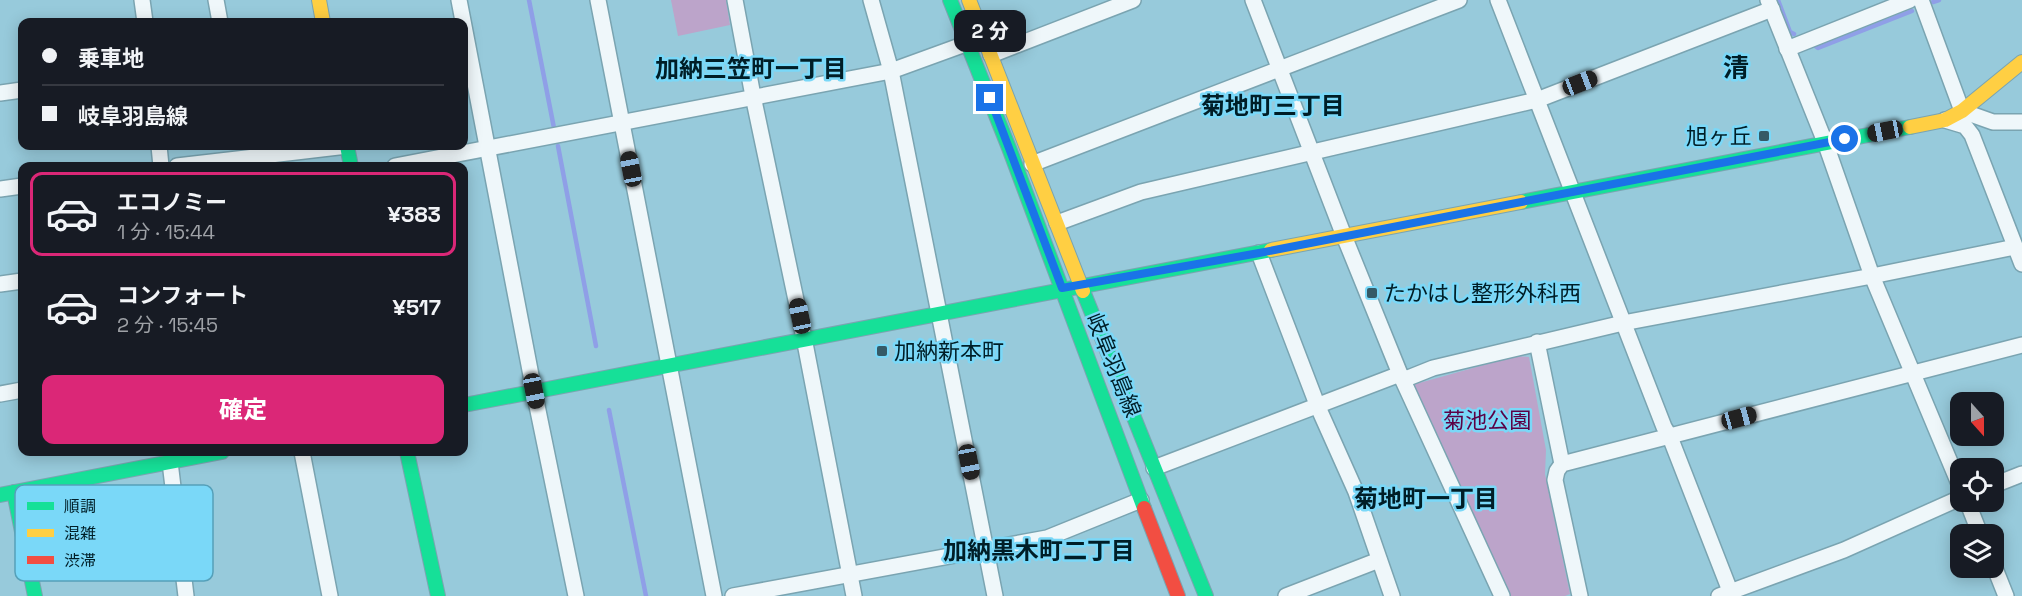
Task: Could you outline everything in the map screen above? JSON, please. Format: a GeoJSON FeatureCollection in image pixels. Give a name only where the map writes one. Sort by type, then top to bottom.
{"type":"FeatureCollection","features":[{"type":"Feature","properties":{"kind":"street"},"geometry":{"type":"LineString","coordinates":[[142,0],[144,18]]}},
{"type":"Feature","properties":{"kind":"street"},"geometry":{"type":"LineString","coordinates":[[216,0],[219,18]]}},
{"type":"Feature","properties":{"kind":"street"},"geometry":{"type":"LineString","coordinates":[[319,0],[322,18]]}},
{"type":"Feature","properties":{"kind":"street"},"geometry":{"type":"LineString","coordinates":[[459,0],[463,18]]}},
{"type":"Feature","properties":{"kind":"street"},"geometry":{"type":"LineString","coordinates":[[598,0],[714,596]]}},
{"type":"Feature","properties":{"kind":"street"},"geometry":{"type":"LineString","coordinates":[[735,0],[854,596]]}},
{"type":"Feature","properties":{"kind":"street"},"geometry":{"type":"LineString","coordinates":[[871,0],[891,70],[995,596]]}},
{"type":"Feature","properties":{"kind":"street","name":"岐阜羽島線"},"geometry":{"type":"LineString","coordinates":[[950,0],[1004,134],[1178,596]]}},
{"type":"Feature","properties":{"kind":"street","name":"岐阜羽島線"},"geometry":{"type":"LineString","coordinates":[[969,0],[1032,164],[1206,596]]}},
{"type":"Feature","properties":{"kind":"street"},"geometry":{"type":"LineString","coordinates":[[991,55],[1133,0]]}},
{"type":"Feature","properties":{"kind":"street"},"geometry":{"type":"LineString","coordinates":[[1253,0],[1401,377],[1502,596]]}},
{"type":"Feature","properties":{"kind":"street"},"geometry":{"type":"LineString","coordinates":[[1032,164],[1459,0]]}},
{"type":"Feature","properties":{"kind":"street"},"geometry":{"type":"LineString","coordinates":[[1498,0],[1623,323],[1670,437],[1727,595],[1844,550],[1950,502]]}},
{"type":"Feature","properties":{"kind":"street"},"geometry":{"type":"LineString","coordinates":[[1787,49],[1910,0]]}},
{"type":"Feature","properties":{"kind":"street"},"geometry":{"type":"LineString","coordinates":[[1921,0],[1962,111]]}},
{"type":"Feature","properties":{"kind":"street"},"geometry":{"type":"LineString","coordinates":[[1057,223],[1141,192],[1537,100],[1770,4],[1826,142],[1872,276],[1950,462]]}},
{"type":"Feature","properties":{"kind":"street"},"geometry":{"type":"LineString","coordinates":[[417,162],[891,70],[968,43]]}},
{"type":"Feature","properties":{"kind":"street"},"geometry":{"type":"LineString","coordinates":[[468,45],[534,391],[576,596]]}},
{"type":"Feature","properties":{"kind":"street"},"geometry":{"type":"LineString","coordinates":[[468,404],[1062,288],[1259,253],[1945,120],[1962,111],[2022,62]]}},
{"type":"Feature","properties":{"kind":"street"},"geometry":{"type":"LineString","coordinates":[[0,93],[18,91]]}},
{"type":"Feature","properties":{"kind":"street"},"geometry":{"type":"LineString","coordinates":[[1962,111],[1993,122],[2022,122]]}},
{"type":"Feature","properties":{"kind":"street"},"geometry":{"type":"LineString","coordinates":[[1945,120],[1965,126],[1972,135],[2022,264]]}},
{"type":"Feature","properties":{"kind":"street"},"geometry":{"type":"LineString","coordinates":[[208,162],[310,150]]}},
{"type":"Feature","properties":{"kind":"street"},"geometry":{"type":"LineString","coordinates":[[0,189],[18,187]]}},
{"type":"Feature","properties":{"kind":"street"},"geometry":{"type":"LineString","coordinates":[[1154,468],[1401,377],[1433,368],[1623,323],[2015,247]]}},
{"type":"Feature","properties":{"kind":"street"},"geometry":{"type":"LineString","coordinates":[[1259,253],[1318,407],[1356,492],[1392,596]]}},
{"type":"Feature","properties":{"kind":"street"},"geometry":{"type":"LineString","coordinates":[[0,284],[18,282]]}},
{"type":"Feature","properties":{"kind":"street"},"geometry":{"type":"LineString","coordinates":[[1537,342],[1562,464]]}},
{"type":"Feature","properties":{"kind":"street"},"geometry":{"type":"LineString","coordinates":[[1580,596],[1555,480],[1562,464],[2022,345]]}},
{"type":"Feature","properties":{"kind":"street"},"geometry":{"type":"LineString","coordinates":[[0,394],[18,391]]}},
{"type":"Feature","properties":{"kind":"street"},"geometry":{"type":"LineString","coordinates":[[50,485],[193,456]]}},
{"type":"Feature","properties":{"kind":"street"},"geometry":{"type":"LineString","coordinates":[[303,456],[330,596]]}},
{"type":"Feature","properties":{"kind":"street"},"geometry":{"type":"LineString","coordinates":[[408,456],[438,596]]}},
{"type":"Feature","properties":{"kind":"street"},"geometry":{"type":"LineString","coordinates":[[170,462],[173,485]]}},
{"type":"Feature","properties":{"kind":"street"},"geometry":{"type":"LineString","coordinates":[[2004,481],[2022,474]]}},
{"type":"Feature","properties":{"kind":"street"},"geometry":{"type":"LineString","coordinates":[[0,495],[14,492],[15,497]]}},
{"type":"Feature","properties":{"kind":"street"},"geometry":{"type":"LineString","coordinates":[[733,596],[1047,538],[1141,500]]}},
{"type":"Feature","properties":{"kind":"street"},"geometry":{"type":"LineString","coordinates":[[1286,596],[1379,560]]}},
{"type":"Feature","properties":{"kind":"street"},"geometry":{"type":"LineString","coordinates":[[1999,578],[2006,596]]}},
{"type":"Feature","properties":{"kind":"street"},"geometry":{"type":"LineString","coordinates":[[32,581],[35,596]]}},
{"type":"Feature","properties":{"kind":"street"},"geometry":{"type":"LineString","coordinates":[[184,581],[186,596]]}},
{"type":"Feature","properties":{"kind":"green space"},"geometry":{"type":"Polygon","coordinates":[[[671,0],[726,0],[730,25],[678,36],[671,0]]]}},
{"type":"Feature","properties":{"kind":"green space","name":"菊池公園"},"geometry":{"type":"Polygon","coordinates":[[[1516,356],[1529,357],[1546,450],[1545,474],[1570,594],[1565,596],[1508,596],[1412,385],[1516,356]]]}},
{"type":"Feature","properties":{"kind":"waterway"},"geometry":{"type":"LineString","coordinates":[[529,0],[554,128]]}},
{"type":"Feature","properties":{"kind":"waterway"},"geometry":{"type":"LineString","coordinates":[[1778,0],[1790,32],[1794,34]]}},
{"type":"Feature","properties":{"kind":"waterway"},"geometry":{"type":"LineString","coordinates":[[1933,2],[1939,0]]}},
{"type":"Feature","properties":{"kind":"waterway"},"geometry":{"type":"LineString","coordinates":[[1814,45],[1818,48],[1912,11]]}},
{"type":"Feature","properties":{"kind":"waterway"},"geometry":{"type":"LineString","coordinates":[[558,146],[596,346]]}},
{"type":"Feature","properties":{"kind":"waterway"},"geometry":{"type":"LineString","coordinates":[[609,410],[646,596]]}},
{"type":"Feature","properties":{"kind":"traffic: fast"},"geometry":{"type":"LineString","coordinates":[[950,0],[1009,148],[1144,508]]}},
{"type":"Feature","properties":{"kind":"traffic: fast"},"geometry":{"type":"LineString","coordinates":[[1521,202],[1910,127]]}},
{"type":"Feature","properties":{"kind":"traffic: fast"},"geometry":{"type":"LineString","coordinates":[[348,150],[350,162]]}},
{"type":"Feature","properties":{"kind":"traffic: fast"},"geometry":{"type":"LineString","coordinates":[[468,404],[1271,250]]}},
{"type":"Feature","properties":{"kind":"traffic: fast"},"geometry":{"type":"LineString","coordinates":[[1083,291],[1206,596]]}},
{"type":"Feature","properties":{"kind":"traffic: fast"},"geometry":{"type":"LineString","coordinates":[[52,485],[201,456]]}},
{"type":"Feature","properties":{"kind":"traffic: fast"},"geometry":{"type":"LineString","coordinates":[[408,456],[438,596]]}},
{"type":"Feature","properties":{"kind":"traffic: fast"},"geometry":{"type":"LineString","coordinates":[[14,492],[15,497]]}},
{"type":"Feature","properties":{"kind":"traffic: fast"},"geometry":{"type":"LineString","coordinates":[[0,495],[15,492]]}},
{"type":"Feature","properties":{"kind":"traffic: fast"},"geometry":{"type":"LineString","coordinates":[[32,581],[35,596]]}},
{"type":"Feature","properties":{"kind":"traffic: slow"},"geometry":{"type":"LineString","coordinates":[[319,0],[322,18]]}},
{"type":"Feature","properties":{"kind":"traffic: slow"},"geometry":{"type":"LineString","coordinates":[[969,0],[1083,291]]}},
{"type":"Feature","properties":{"kind":"traffic: slow"},"geometry":{"type":"LineString","coordinates":[[1910,127],[1945,120],[1962,111],[2022,62]]}},
{"type":"Feature","properties":{"kind":"traffic: slow"},"geometry":{"type":"LineString","coordinates":[[1271,250],[1521,202]]}},
{"type":"Feature","properties":{"kind":"traffic: jam"},"geometry":{"type":"LineString","coordinates":[[1144,508],[1178,596]]}},
{"type":"Feature","properties":{"kind":"place","name":"旭ヶ丘"},"geometry":{"type":"Point","coordinates":[1764,136]}},
{"type":"Feature","properties":{"kind":"place","name":"たかはし整形外科西"},"geometry":{"type":"Point","coordinates":[1372,293]}},
{"type":"Feature","properties":{"kind":"place","name":"加納新本町"},"geometry":{"type":"Point","coordinates":[882,351]}},
{"type":"Feature","properties":{"kind":"district","name":"清"},"geometry":{"type":"Point","coordinates":[1736,68]}},
{"type":"Feature","properties":{"kind":"district","name":"加納三笠町一丁目"},"geometry":{"type":"Point","coordinates":[751,69]}},
{"type":"Feature","properties":{"kind":"district","name":"菊地町三丁目"},"geometry":{"type":"Point","coordinates":[1273,106]}},
{"type":"Feature","properties":{"kind":"district","name":"菊地町一丁目"},"geometry":{"type":"Point","coordinates":[1426,499]}},
{"type":"Feature","properties":{"kind":"district","name":"加納黒木町二丁目"},"geometry":{"type":"Point","coordinates":[1039,551]}},
{"type":"Feature","properties":{"kind":"route"},"geometry":{"type":"LineString","coordinates":[[990,98],[1062,288],[1259,253],[1845,139]]}}]}
